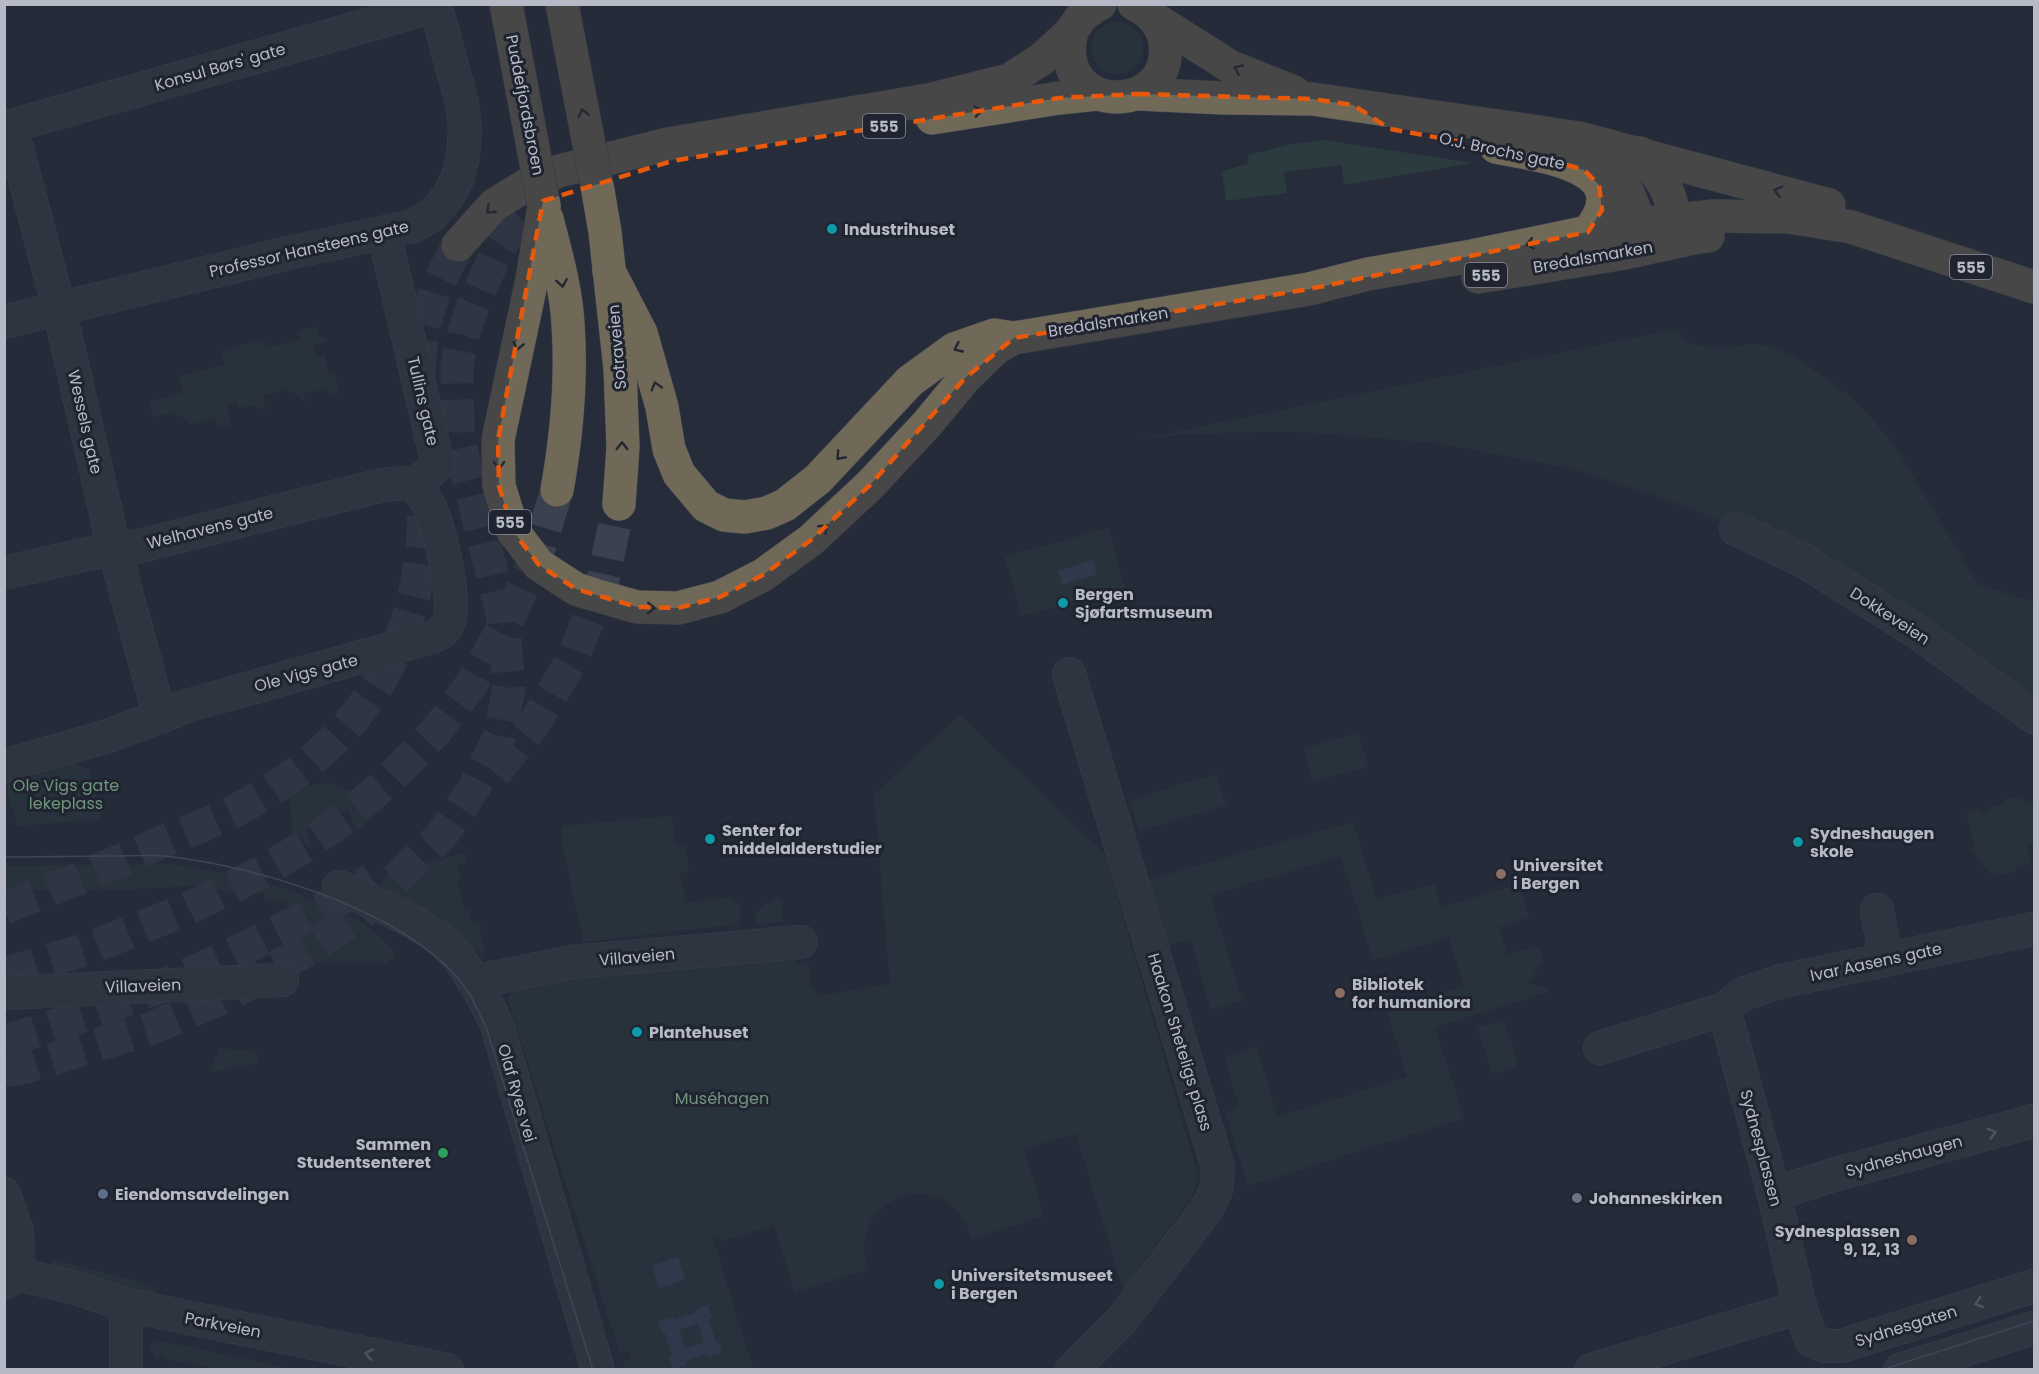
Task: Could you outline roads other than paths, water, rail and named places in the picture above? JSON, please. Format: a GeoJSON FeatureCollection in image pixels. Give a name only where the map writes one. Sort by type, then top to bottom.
{"type":"FeatureCollection","features":[{"type":"Feature","properties":{"kind":"highway","name":"Puddefjordsbroen"},"geometry":{"type":"LineString","coordinates":[[506,4],[535,150],[540,205]]}},
{"type":"Feature","properties":{"kind":"highway","name":"Sotraveien"},"geometry":{"type":"LineString","coordinates":[[562,4],[598,191],[609,272],[620,369],[623,447],[619,504]]}},
{"type":"Feature","properties":{"kind":"highway","name":"555"},"geometry":{"type":"LineString","coordinates":[[459,245],[494,205],[528,184],[559,171],[668,144],[928,100],[1009,80],[1042,59],[1072,31],[1081,17],[1100,4]]}},
{"type":"Feature","properties":{"kind":"highway","name":"555"},"geometry":{"type":"LineString","coordinates":[[540,205],[560,192],[672,161],[1047,100],[1097,94],[1117,98],[1138,94],[1150,86],[1159,75],[1165,61],[1166,46],[1162,32],[1144,12]]}},
{"type":"Feature","properties":{"kind":"highway","name":"O.J. Brochs gate"},"geometry":{"type":"LineString","coordinates":[[1144,12],[1231,67],[1312,99]]}},
{"type":"Feature","properties":{"kind":"highway"},"geometry":{"type":"LineString","coordinates":[[1072,31],[1068,46],[1070,61],[1084,86],[1097,94]]}},
{"type":"Feature","properties":{"kind":"highway","name":"O.J. Brochs gate"},"geometry":{"type":"LineString","coordinates":[[1138,94],[1312,99],[1579,138],[1855,212],[1907,246]]}},
{"type":"Feature","properties":{"kind":"highway","name":"O.J. Brochs gate"},"geometry":{"type":"LineString","coordinates":[[1353,105],[1390,129],[1530,154],[1584,170],[1593,176],[1602,193],[1602,210],[1599,219],[1588,232]]}},
{"type":"Feature","properties":{"kind":"highway","name":"O.J. Brochs gate"},"geometry":{"type":"LineString","coordinates":[[1514,130],[1592,154],[1604,162],[1616,174],[1658,229]]}},
{"type":"Feature","properties":{"kind":"highway"},"geometry":{"type":"LineString","coordinates":[[1640,153],[1659,177],[1671,199],[1658,229]]}},
{"type":"Feature","properties":{"kind":"highway","name":"555"},"geometry":{"type":"LineString","coordinates":[[540,205],[532,279],[498,440],[500,486],[513,531],[539,565],[576,589],[595,596],[637,607],[678,608],[720,597],[763,575],[811,540],[870,485],[927,424],[965,378],[996,348],[1014,338]]}},
{"type":"Feature","properties":{"kind":"highway","name":"555"},"geometry":{"type":"LineString","coordinates":[[540,205],[561,275],[568,323],[567,432],[557,490]]}},
{"type":"Feature","properties":{"kind":"highway","name":"555"},"geometry":{"type":"LineString","coordinates":[[1658,229],[1698,237],[1754,235],[1815,237],[1907,246],[2034,287]]}},
{"type":"Feature","properties":{"kind":"highway","name":"Bredalsmarken"},"geometry":{"type":"LineString","coordinates":[[1014,338],[1309,289],[1368,274],[1472,256],[1588,232],[1658,229]]}},
{"type":"Feature","properties":{"kind":"highway","name":"Bredalsmarken"},"geometry":{"type":"LineString","coordinates":[[1309,289],[1421,287],[1625,253],[1658,229]]}},
{"type":"Feature","properties":{"kind":"highway","name":"555"},"geometry":{"type":"LineString","coordinates":[[609,272],[641,333],[662,407],[669,449],[679,474],[706,506],[724,516],[745,517],[767,513],[785,505],[818,479],[910,381],[954,348],[994,335],[1014,338]]}},
{"type":"Feature","properties":{"kind":"street","name":"Konsul Børs' gate"},"geometry":{"type":"LineString","coordinates":[[8,127],[435,5]]}},
{"type":"Feature","properties":{"kind":"street","name":"Professor Hansteens gate"},"geometry":{"type":"LineString","coordinates":[[4,322],[288,253],[413,226],[432,215],[448,197],[458,179],[464,157],[465,128],[462,103],[435,5]]}},
{"type":"Feature","properties":{"kind":"street","name":"Wessels gate"},"geometry":{"type":"LineString","coordinates":[[8,127],[59,308],[114,548],[160,717]]}},
{"type":"Feature","properties":{"kind":"street","name":"Tullins gate"},"geometry":{"type":"LineString","coordinates":[[384,233],[438,465],[414,485]]}},
{"type":"Feature","properties":{"kind":"street","name":"Welhavens gate"},"geometry":{"type":"LineString","coordinates":[[4,573],[114,548],[135,546],[382,485],[406,483],[414,485]]}},
{"type":"Feature","properties":{"kind":"street","name":"Ole Vigs gate"},"geometry":{"type":"LineString","coordinates":[[4,766],[105,737],[190,705],[432,637],[445,629],[452,610],[450,581],[431,510],[424,496],[414,485]]}},
{"type":"Feature","properties":{"kind":"street","name":"Dokkeveien"},"geometry":{"type":"LineString","coordinates":[[1736,528],[1814,567],[1914,630],[2034,717]]}},
{"type":"Feature","properties":{"kind":"street","name":"Haakon Sheteligs plass"},"geometry":{"type":"LineString","coordinates":[[1069,674],[1218,1167],[1216,1190],[1208,1207],[1121,1321],[1072,1370]]}},
{"type":"Feature","properties":{"kind":"street","name":"Ole Vigs gate"},"geometry":{"type":"LineString","coordinates":[[4,742],[135,715],[160,717]]}},
{"type":"Feature","properties":{"kind":"street","name":"Olaf Ryes vei"},"geometry":{"type":"LineString","coordinates":[[339,887],[414,922],[443,942],[474,982],[497,1025],[598,1370]]}},
{"type":"Feature","properties":{"kind":"street"},"geometry":{"type":"LineString","coordinates":[[1877,910],[1886,960]]}},
{"type":"Feature","properties":{"kind":"street","name":"Ivar Aasens gate"},"geometry":{"type":"LineString","coordinates":[[1724,1010],[1743,994],[1782,981],[2034,929]]}},
{"type":"Feature","properties":{"kind":"street","name":"Villaveien"},"geometry":{"type":"LineString","coordinates":[[474,982],[572,962],[801,942]]}},
{"type":"Feature","properties":{"kind":"street","name":"Villaveien"},"geometry":{"type":"LineString","coordinates":[[4,993],[282,980]]}},
{"type":"Feature","properties":{"kind":"street"},"geometry":{"type":"LineString","coordinates":[[1600,1048],[1724,1010]]}},
{"type":"Feature","properties":{"kind":"street","name":"Sydnesplassen"},"geometry":{"type":"LineString","coordinates":[[1724,1010],[1774,1194],[1800,1307]]}},
{"type":"Feature","properties":{"kind":"street","name":"Sydneshaugen"},"geometry":{"type":"LineString","coordinates":[[1774,1194],[1833,1175],[2034,1121]]}},
{"type":"Feature","properties":{"kind":"street"},"geometry":{"type":"LineString","coordinates":[[4,1194],[17,1232],[11,1279]]}},
{"type":"Feature","properties":{"kind":"street","name":"Parkveien"},"geometry":{"type":"LineString","coordinates":[[11,1279],[79,1289],[126,1305],[447,1370]]}},
{"type":"Feature","properties":{"kind":"street","name":"Sydnesgaten"},"geometry":{"type":"LineString","coordinates":[[1800,1307],[1811,1340],[1825,1346],[1842,1346],[2034,1286]]}},
{"type":"Feature","properties":{"kind":"street"},"geometry":{"type":"LineString","coordinates":[[126,1305],[126,1370]]}},
{"type":"Feature","properties":{"kind":"street"},"geometry":{"type":"LineString","coordinates":[[1591,1370],[1651,1362],[1800,1307]]}},
{"type":"Feature","properties":{"kind":"street"},"geometry":{"type":"LineString","coordinates":[[1900,1370],[1983,1358],[2034,1328]]}},
{"type":"Feature","properties":{"kind":"water"},"geometry":{"type":"Polygon","coordinates":[[[1093,560],[1097,574],[1062,585],[1058,571],[1093,560]]]}},
{"type":"Feature","properties":{"kind":"water"},"geometry":{"type":"Polygon","coordinates":[[[678,1257],[685,1280],[659,1288],[652,1266],[678,1257]]]}},
{"type":"Feature","properties":{"kind":"water"},"geometry":{"type":"Polygon","coordinates":[[[708,1305],[712,1318],[708,1319],[722,1353],[708,1357],[707,1354],[686,1361],[686,1365],[673,1369],[669,1357],[672,1355],[665,1333],[662,1333],[658,1321],[673,1317],[674,1320],[695,1313],[695,1310],[708,1305]],[[698,1324],[679,1330],[685,1349],[704,1343],[698,1324]]]}},
{"type":"Feature","properties":{"kind":"tunnel"},"geometry":{"type":"LineString","coordinates":[[4,1071],[26,1067],[149,1029],[227,996],[317,944],[358,916],[441,836],[474,788],[499,737],[509,688],[503,618],[458,437],[457,365],[463,335],[472,308],[499,247],[515,224],[537,204]]}},
{"type":"Feature","properties":{"kind":"tunnel"},"geometry":{"type":"LineString","coordinates":[[419,373],[422,332],[435,290],[458,245]]}},
{"type":"Feature","properties":{"kind":"tunnel"},"geometry":{"type":"LineString","coordinates":[[4,974],[87,949],[185,910],[264,871],[346,817],[389,780],[437,730],[473,682],[509,617],[535,561],[557,490]]}},
{"type":"Feature","properties":{"kind":"tunnel"},"geometry":{"type":"LineString","coordinates":[[4,908],[44,893],[244,806],[283,782],[317,756],[346,727],[371,695],[391,660],[407,622],[417,580],[423,535],[422,494]]}},
{"type":"Feature","properties":{"kind":"tunnel"},"geometry":{"type":"LineString","coordinates":[[495,773],[536,721],[574,656],[602,584],[619,504]]}},
{"type":"Feature","properties":{"kind":"tunnel"},"geometry":{"type":"LineString","coordinates":[[4,1041],[72,1020],[172,982],[308,916],[372,879]]}},
{"type":"Feature","properties":{"kind":"tram line"},"geometry":{"type":"LineString","coordinates":[[4,857],[164,856],[241,870],[284,881],[368,914],[406,935],[439,959],[468,991],[487,1030],[593,1370]]}},
{"type":"Feature","properties":{"kind":"tram line"},"geometry":{"type":"LineString","coordinates":[[1881,1370],[2034,1321]]}},
{"type":"Feature","properties":{"kind":"place","name":"Industrihuset"},"geometry":{"type":"Point","coordinates":[832,229]}},
{"type":"Feature","properties":{"kind":"place","name":"Bergen Sjøfartsmuseum"},"geometry":{"type":"Point","coordinates":[1063,603]}},
{"type":"Feature","properties":{"kind":"place","name":"Senter for middelalderstudier"},"geometry":{"type":"Point","coordinates":[710,839]}},
{"type":"Feature","properties":{"kind":"place","name":"Sydneshaugen skole"},"geometry":{"type":"Point","coordinates":[1798,842]}},
{"type":"Feature","properties":{"kind":"place","name":"Universitet i Bergen"},"geometry":{"type":"Point","coordinates":[1501,874]}},
{"type":"Feature","properties":{"kind":"place","name":"Bibliotek for humaniora"},"geometry":{"type":"Point","coordinates":[1340,993]}},
{"type":"Feature","properties":{"kind":"place","name":"Plantehuset"},"geometry":{"type":"Point","coordinates":[637,1032]}},
{"type":"Feature","properties":{"kind":"place","name":"Sammen Studentsenteret"},"geometry":{"type":"Point","coordinates":[443,1153]}},
{"type":"Feature","properties":{"kind":"place","name":"Eiendomsavdelingen"},"geometry":{"type":"Point","coordinates":[103,1194]}},
{"type":"Feature","properties":{"kind":"place","name":"Johanneskirken"},"geometry":{"type":"Point","coordinates":[1577,1198]}},
{"type":"Feature","properties":{"kind":"place","name":"Sydnesplassen 9, 12, 13"},"geometry":{"type":"Point","coordinates":[1912,1240]}},
{"type":"Feature","properties":{"kind":"place","name":"Universitetsmuseet i Bergen"},"geometry":{"type":"Point","coordinates":[939,1284]}},
{"type":"Feature","properties":{"kind":"park label","name":"Ole Vigs gate lekeplass"},"geometry":{"type":"Point","coordinates":[66,794]}},
{"type":"Feature","properties":{"kind":"park label","name":"Muséhagen"},"geometry":{"type":"Point","coordinates":[722,1098]}}]}
